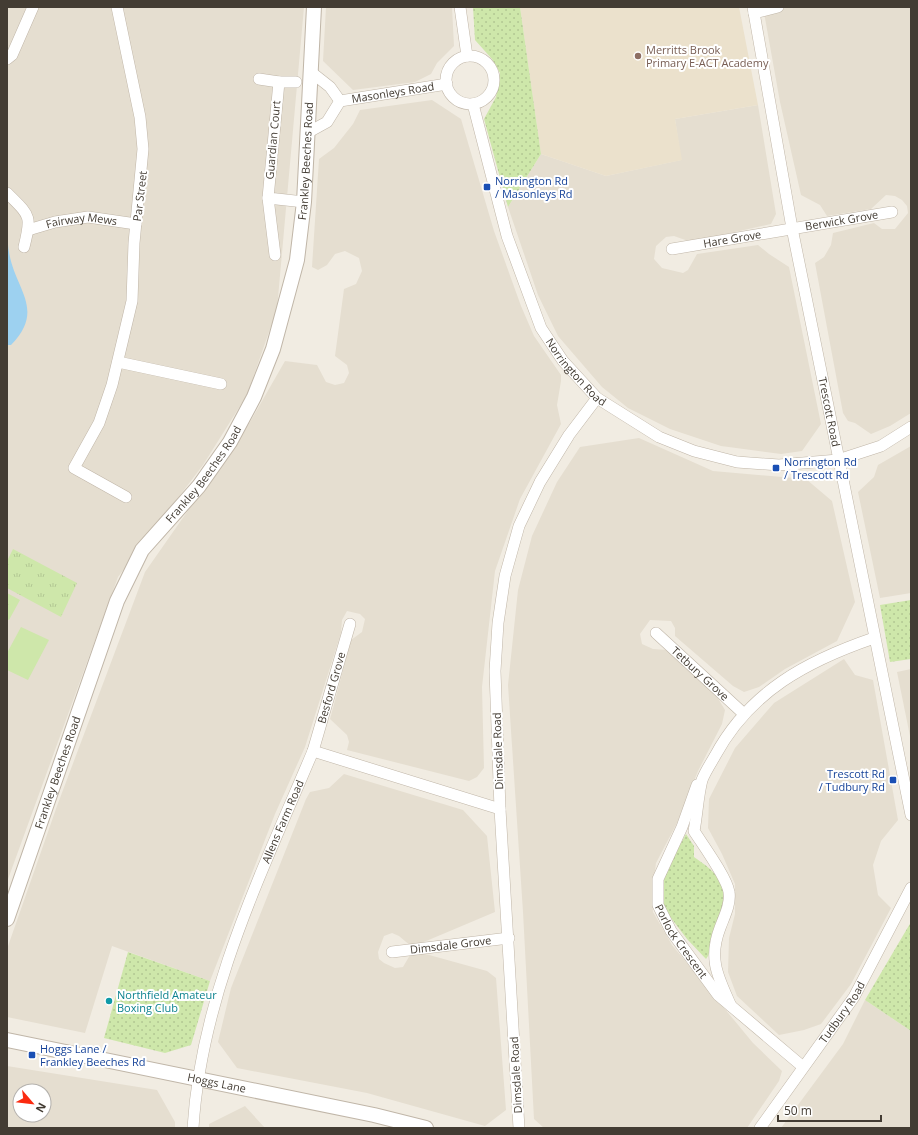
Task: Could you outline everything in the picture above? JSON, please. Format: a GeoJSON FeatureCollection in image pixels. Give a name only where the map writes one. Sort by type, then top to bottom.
{"type":"FeatureCollection","features":[{"type":"Feature","properties":{"kind":"street"},"geometry":{"type":"LineString","coordinates":[[7,59],[12,55],[33,7]]}},
{"type":"Feature","properties":{"kind":"street","name":"Par Street"},"geometry":{"type":"LineString","coordinates":[[117,7],[142,132],[143,166],[136,224],[132,301],[118,362],[99,423],[74,468],[126,497]]}},
{"type":"Feature","properties":{"kind":"street","name":"Frankley Beeches Road"},"geometry":{"type":"LineString","coordinates":[[7,919],[117,601],[129,574],[142,550],[199,486],[230,442],[254,397],[273,349],[297,260],[304,202],[314,7]]}},
{"type":"Feature","properties":{"kind":"street"},"geometry":{"type":"LineString","coordinates":[[460,7],[467,56]]}},
{"type":"Feature","properties":{"kind":"street"},"geometry":{"type":"LineString","coordinates":[[753,10],[778,7]]}},
{"type":"Feature","properties":{"kind":"street","name":"Trescott Road"},"geometry":{"type":"LineString","coordinates":[[753,10],[792,228],[911,815]]}},
{"type":"Feature","properties":{"kind":"street"},"geometry":{"type":"LineString","coordinates":[[467,56],[475,56],[484,60],[490,66],[494,81],[491,92],[485,98],[473,104],[458,100],[452,95],[446,84],[446,76],[450,66],[456,60],[467,56]]}},
{"type":"Feature","properties":{"kind":"street","name":"Masonleys Road"},"geometry":{"type":"LineString","coordinates":[[311,72],[330,87],[340,101]]}},
{"type":"Feature","properties":{"kind":"street"},"geometry":{"type":"LineString","coordinates":[[259,79],[279,82],[296,82]]}},
{"type":"Feature","properties":{"kind":"street","name":"Guardian Court"},"geometry":{"type":"LineString","coordinates":[[274,255],[268,198],[279,82]]}},
{"type":"Feature","properties":{"kind":"street","name":"Masonleys Road"},"geometry":{"type":"LineString","coordinates":[[307,133],[327,122],[340,101],[446,84]]}},
{"type":"Feature","properties":{"kind":"street","name":"Norrington Road"},"geometry":{"type":"LineString","coordinates":[[473,104],[507,236],[541,328],[563,362],[597,398],[659,437],[694,451],[737,462],[780,465],[838,460],[881,446],[911,427]]}},
{"type":"Feature","properties":{"kind":"street","name":"Fairway Mews"},"geometry":{"type":"LineString","coordinates":[[7,193],[27,214],[30,225],[24,247]]}},
{"type":"Feature","properties":{"kind":"street"},"geometry":{"type":"LineString","coordinates":[[268,198],[304,202]]}},
{"type":"Feature","properties":{"kind":"street","name":"Berwick Grove"},"geometry":{"type":"LineString","coordinates":[[792,228],[892,212]]}},
{"type":"Feature","properties":{"kind":"street","name":"Fairway Mews"},"geometry":{"type":"LineString","coordinates":[[28,230],[54,222],[88,216],[136,224]]}},
{"type":"Feature","properties":{"kind":"street","name":"Hare Grove"},"geometry":{"type":"LineString","coordinates":[[672,249],[792,228]]}},
{"type":"Feature","properties":{"kind":"street"},"geometry":{"type":"LineString","coordinates":[[118,362],[220,384]]}},
{"type":"Feature","properties":{"kind":"street","name":"Dimsdale Road"},"geometry":{"type":"LineString","coordinates":[[519,1128],[509,938],[500,810],[495,670],[498,623],[505,576],[519,526],[540,482],[569,435],[597,398]]}},
{"type":"Feature","properties":{"kind":"street","name":"Besford Grove"},"geometry":{"type":"LineString","coordinates":[[313,752],[350,624]]}},
{"type":"Feature","properties":{"kind":"street","name":"Tetbury Grove"},"geometry":{"type":"LineString","coordinates":[[656,633],[744,714]]}},
{"type":"Feature","properties":{"kind":"street","name":"Porlock Crescent"},"geometry":{"type":"LineString","coordinates":[[731,1006],[718,977],[713,951],[726,912],[729,893],[724,877],[694,831],[702,780],[729,731],[744,714],[792,673],[835,651],[874,638]]}},
{"type":"Feature","properties":{"kind":"street"},"geometry":{"type":"LineString","coordinates":[[313,752],[500,810]]}},
{"type":"Feature","properties":{"kind":"street","name":"Allens Farm Road"},"geometry":{"type":"LineString","coordinates":[[192,1128],[198,1079],[219,987],[250,901],[313,752]]}},
{"type":"Feature","properties":{"kind":"street","name":"Porlock Crescent"},"geometry":{"type":"LineString","coordinates":[[702,780],[696,785],[682,827],[658,879],[658,905],[671,931],[718,995],[802,1066]]}},
{"type":"Feature","properties":{"kind":"street","name":"Tudbury Road"},"geometry":{"type":"LineString","coordinates":[[760,1128],[802,1066],[854,997],[911,888]]}},
{"type":"Feature","properties":{"kind":"street","name":"Dimsdale Grove"},"geometry":{"type":"LineString","coordinates":[[392,952],[509,938]]}},
{"type":"Feature","properties":{"kind":"street","name":"Hoggs Lane"},"geometry":{"type":"LineString","coordinates":[[7,1040],[374,1115],[426,1128]]}},
{"type":"Feature","properties":{"kind":"shaded area"},"geometry":{"type":"Polygon","coordinates":[[[7,7],[304,7],[277,309],[247,395],[203,465],[118,577],[7,882],[7,7]]]}},
{"type":"Feature","properties":{"kind":"shaded area"},"geometry":{"type":"Polygon","coordinates":[[[326,7],[452,7],[454,46],[437,63],[431,74],[415,82],[353,90],[323,61],[326,7]]]}},
{"type":"Feature","properties":{"kind":"shaded area","name":"Merritts Brook Primary E-ACT Academy"},"geometry":{"type":"Polygon","coordinates":[[[520,7],[739,7],[758,105],[675,119],[682,160],[606,176],[541,154],[520,7]]]}},
{"type":"Feature","properties":{"kind":"shaded area"},"geometry":{"type":"Polygon","coordinates":[[[763,7],[911,7],[911,413],[890,426],[871,434],[855,423],[848,421],[843,413],[815,263],[824,257],[831,245],[833,233],[874,223],[882,229],[895,229],[908,213],[907,206],[902,200],[895,196],[886,195],[871,209],[827,216],[820,205],[801,195],[780,102],[763,7]]]}},
{"type":"Feature","properties":{"kind":"shaded area"},"geometry":{"type":"Polygon","coordinates":[[[432,100],[461,119],[494,231],[521,306],[534,336],[561,375],[557,405],[561,424],[520,499],[495,571],[482,687],[484,768],[477,777],[469,781],[347,750],[349,742],[347,735],[330,719],[351,640],[362,632],[365,619],[360,614],[347,611],[342,620],[341,633],[305,747],[275,814],[210,981],[112,946],[85,1033],[7,1017],[7,949],[57,806],[145,572],[250,422],[285,361],[317,365],[326,382],[335,385],[344,383],[349,373],[347,365],[335,356],[344,289],[356,284],[362,271],[359,258],[345,251],[335,254],[327,265],[318,270],[312,267],[319,159],[334,148],[353,124],[360,110],[432,100]]]}},
{"type":"Feature","properties":{"kind":"shaded area"},"geometry":{"type":"Polygon","coordinates":[[[758,105],[776,214],[771,224],[691,242],[674,236],[666,237],[656,246],[654,259],[662,268],[683,273],[688,270],[697,254],[758,245],[789,267],[821,424],[802,451],[781,454],[721,446],[670,429],[628,408],[602,387],[558,336],[538,295],[508,207],[541,154],[606,176],[681,160],[675,119],[758,105]]]}},
{"type":"Feature","properties":{"kind":"shaded area"},"geometry":{"type":"Polygon","coordinates":[[[639,438],[713,471],[806,479],[832,501],[855,602],[837,641],[785,669],[759,687],[744,692],[733,686],[675,636],[675,628],[671,621],[650,620],[640,634],[642,644],[653,649],[667,650],[716,695],[725,710],[722,724],[698,771],[677,823],[656,863],[652,894],[653,912],[672,945],[753,1043],[782,1071],[779,1081],[747,1128],[544,1128],[534,1119],[523,912],[508,685],[518,590],[532,536],[557,482],[580,447],[639,438]]]}},
{"type":"Feature","properties":{"kind":"shaded area"},"geometry":{"type":"Polygon","coordinates":[[[911,446],[911,593],[880,598],[858,492],[874,477],[878,465],[911,446]]]}},
{"type":"Feature","properties":{"kind":"shaded area"},"geometry":{"type":"Polygon","coordinates":[[[844,659],[855,675],[873,680],[898,820],[881,841],[873,865],[878,895],[891,908],[851,984],[821,1024],[804,1030],[779,1035],[737,996],[728,972],[729,938],[735,914],[735,884],[722,854],[708,828],[709,799],[735,748],[774,703],[844,659]]]}},
{"type":"Feature","properties":{"kind":"shaded area"},"geometry":{"type":"Polygon","coordinates":[[[911,669],[911,741],[897,672],[911,669]]]}},
{"type":"Feature","properties":{"kind":"shaded area"},"geometry":{"type":"Polygon","coordinates":[[[344,774],[463,810],[487,836],[495,912],[412,947],[399,936],[392,933],[384,936],[378,952],[379,959],[395,968],[403,967],[410,955],[422,953],[487,971],[496,978],[506,1110],[485,1126],[367,1093],[237,1068],[218,1042],[231,988],[306,799],[310,792],[329,788],[344,774]]]}},
{"type":"Feature","properties":{"kind":"shaded area"},"geometry":{"type":"Polygon","coordinates":[[[865,1000],[911,1031],[911,1128],[781,1128],[843,1044],[865,1000]]]}},
{"type":"Feature","properties":{"kind":"shaded area"},"geometry":{"type":"Polygon","coordinates":[[[7,1066],[157,1090],[175,1122],[175,1128],[7,1128],[7,1066]]]}},
{"type":"Feature","properties":{"kind":"shaded area"},"geometry":{"type":"Polygon","coordinates":[[[245,1106],[265,1128],[209,1128],[209,1124],[245,1106]]]}},
{"type":"Feature","properties":{"kind":"green space"},"geometry":{"type":"Polygon","coordinates":[[[473,7],[520,7],[541,154],[508,207],[484,119],[496,97],[500,73],[492,59],[475,40],[473,7]]]}},
{"type":"Feature","properties":{"kind":"green space"},"geometry":{"type":"Polygon","coordinates":[[[13,549],[77,583],[61,617],[7,588],[7,561],[13,549]]]}},
{"type":"Feature","properties":{"kind":"green space"},"geometry":{"type":"Polygon","coordinates":[[[7,593],[20,600],[9,620],[7,619],[7,593]]]}},
{"type":"Feature","properties":{"kind":"green space"},"geometry":{"type":"Polygon","coordinates":[[[911,600],[911,659],[890,662],[880,605],[911,600]]]}},
{"type":"Feature","properties":{"kind":"green space"},"geometry":{"type":"Polygon","coordinates":[[[21,627],[49,640],[28,680],[7,670],[7,653],[21,627]]]}},
{"type":"Feature","properties":{"kind":"green space"},"geometry":{"type":"Polygon","coordinates":[[[686,834],[694,846],[694,857],[710,869],[720,881],[722,886],[723,902],[720,921],[706,959],[687,939],[662,906],[662,878],[686,834]]]}},
{"type":"Feature","properties":{"kind":"green space"},"geometry":{"type":"Polygon","coordinates":[[[911,922],[911,1031],[865,1000],[911,922]]]}},
{"type":"Feature","properties":{"kind":"green space"},"geometry":{"type":"Polygon","coordinates":[[[128,952],[210,981],[191,1045],[165,1053],[104,1038],[128,952]]]}},
{"type":"Feature","properties":{"kind":"water"},"geometry":{"type":"Polygon","coordinates":[[[7,221],[9,252],[12,265],[25,299],[27,310],[26,321],[21,332],[11,345],[7,345],[7,221]]]}},
{"type":"Feature","properties":{"kind":"place","name":"Merritts Brook Primary E-ACT Academy"},"geometry":{"type":"Point","coordinates":[638,56]}},
{"type":"Feature","properties":{"kind":"place","name":"Norrington Rd / Masonleys Rd"},"geometry":{"type":"Point","coordinates":[487,187]}},
{"type":"Feature","properties":{"kind":"place","name":"Norrington Rd / Trescott Rd"},"geometry":{"type":"Point","coordinates":[776,468]}},
{"type":"Feature","properties":{"kind":"place","name":"Trescott Rd / Tudbury Rd"},"geometry":{"type":"Point","coordinates":[893,780]}},
{"type":"Feature","properties":{"kind":"place","name":"Northfield Amateur Boxing Club"},"geometry":{"type":"Point","coordinates":[109,1001]}},
{"type":"Feature","properties":{"kind":"place","name":"Hoggs Lane / Frankley Beeches Rd"},"geometry":{"type":"Point","coordinates":[32,1055]}}]}
